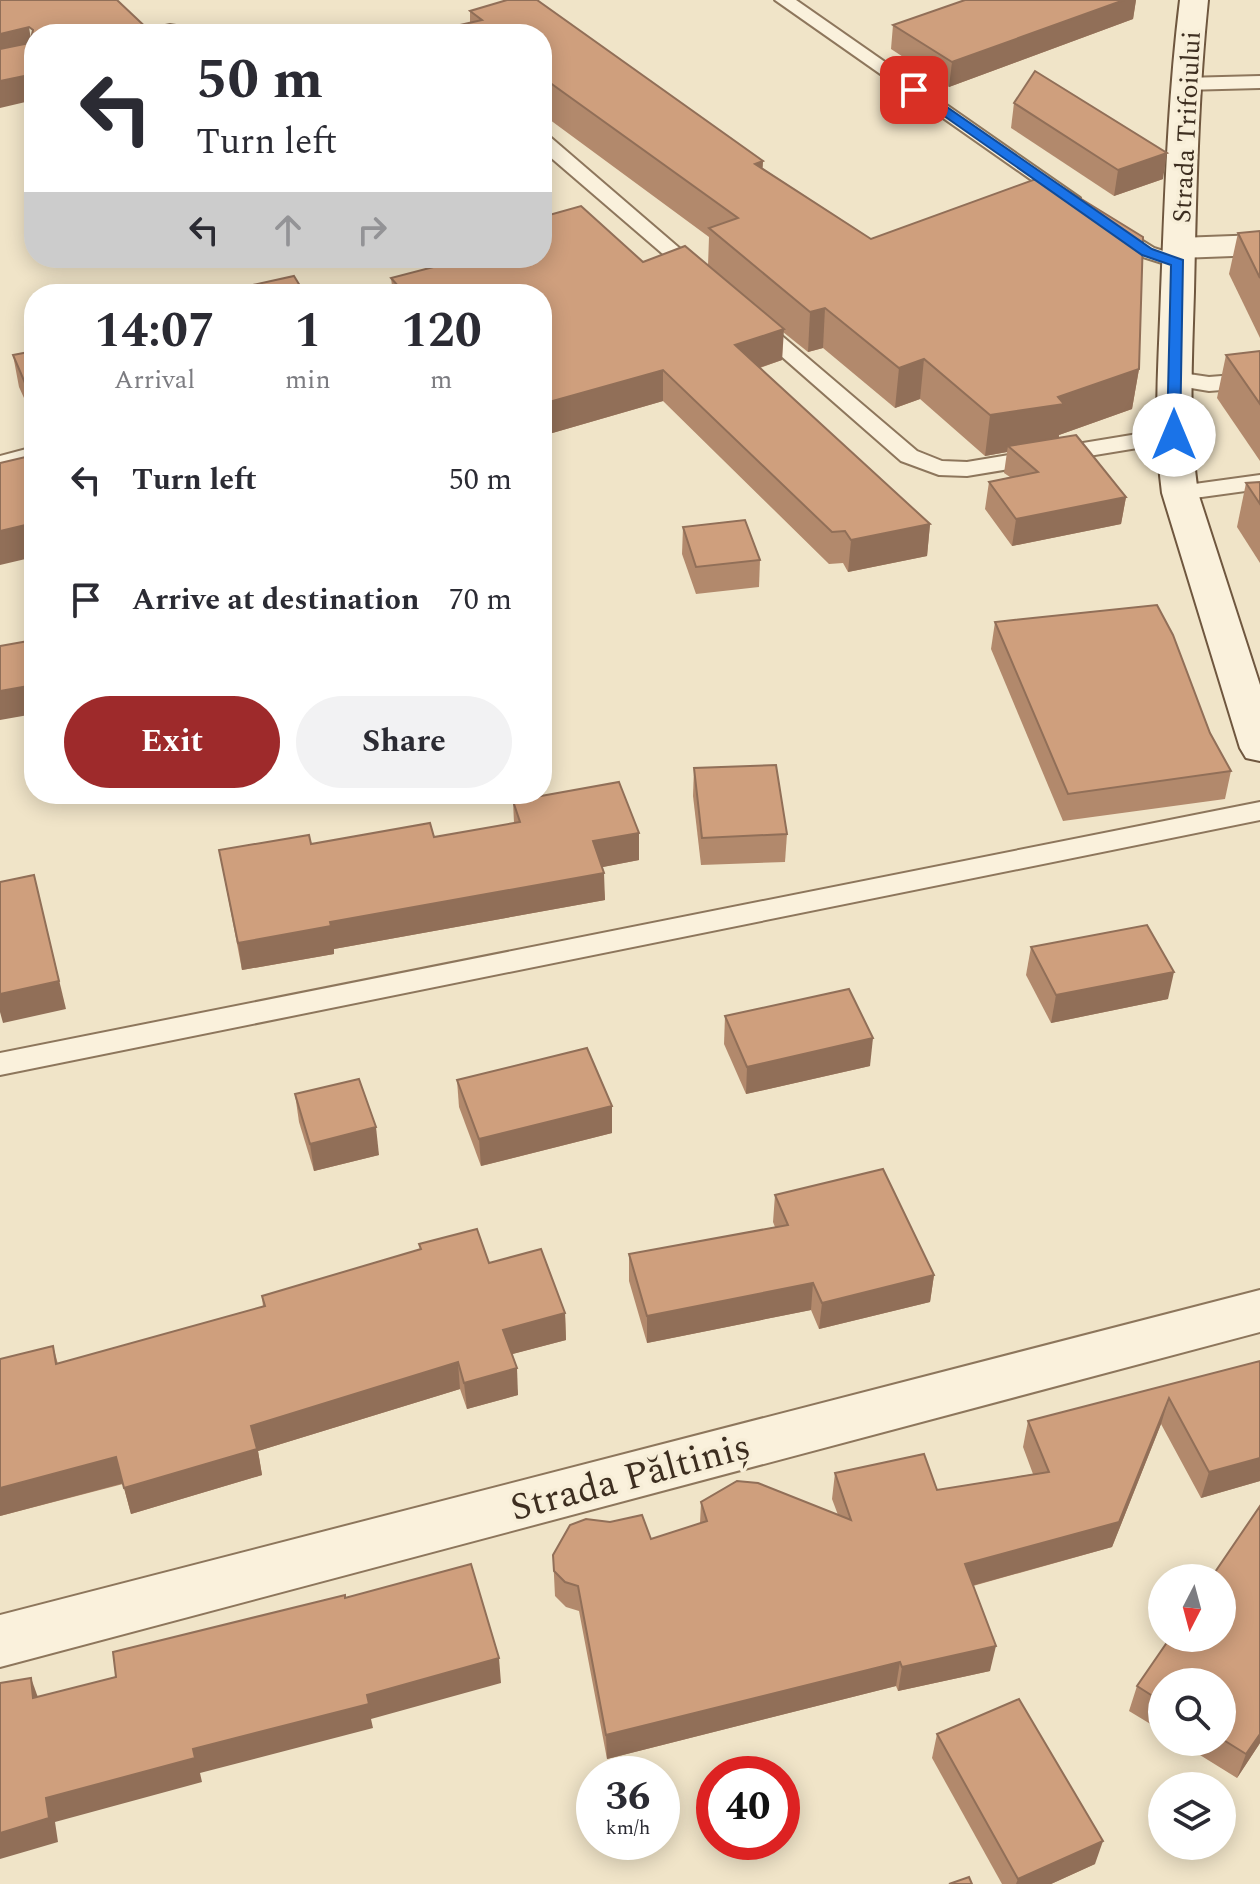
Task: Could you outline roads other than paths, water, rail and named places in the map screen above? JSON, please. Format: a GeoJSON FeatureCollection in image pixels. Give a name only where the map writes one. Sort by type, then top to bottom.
{"type":"FeatureCollection","features":[{"type":"Feature","properties":{"kind":"street","name":"Strada Trifoiului"},"geometry":{"type":"LineString","coordinates":[[1194,0],[1184,84],[1174,435],[1180,493],[1252,666],[1260,748]]}},
{"type":"Feature","properties":{"kind":"street"},"geometry":{"type":"LineString","coordinates":[[1178,255],[1260,245]]}},
{"type":"Feature","properties":{"kind":"street","name":"Strada Păltiniș"},"geometry":{"type":"LineString","coordinates":[[0,1641],[1260,1311]]}},
{"type":"Feature","properties":{"kind":"lane"},"geometry":{"type":"LineString","coordinates":[[784,0],[1147,252],[1178,255]]}},
{"type":"Feature","properties":{"kind":"lane"},"geometry":{"type":"LineString","coordinates":[[1184,84],[1260,82]]}},
{"type":"Feature","properties":{"kind":"lane"},"geometry":{"type":"LineString","coordinates":[[552,149],[719,293]]}},
{"type":"Feature","properties":{"kind":"lane"},"geometry":{"type":"LineString","coordinates":[[743,313],[909,456],[931,466],[967,469],[1174,435]]}},
{"type":"Feature","properties":{"kind":"lane"},"geometry":{"type":"LineString","coordinates":[[1175,379],[1209,384],[1260,380]]}},
{"type":"Feature","properties":{"kind":"lane"},"geometry":{"type":"LineString","coordinates":[[0,463],[24,457]]}},
{"type":"Feature","properties":{"kind":"lane"},"geometry":{"type":"LineString","coordinates":[[1180,493],[1260,482]]}},
{"type":"Feature","properties":{"kind":"lane"},"geometry":{"type":"LineString","coordinates":[[0,1064],[1260,811]]}}]}
